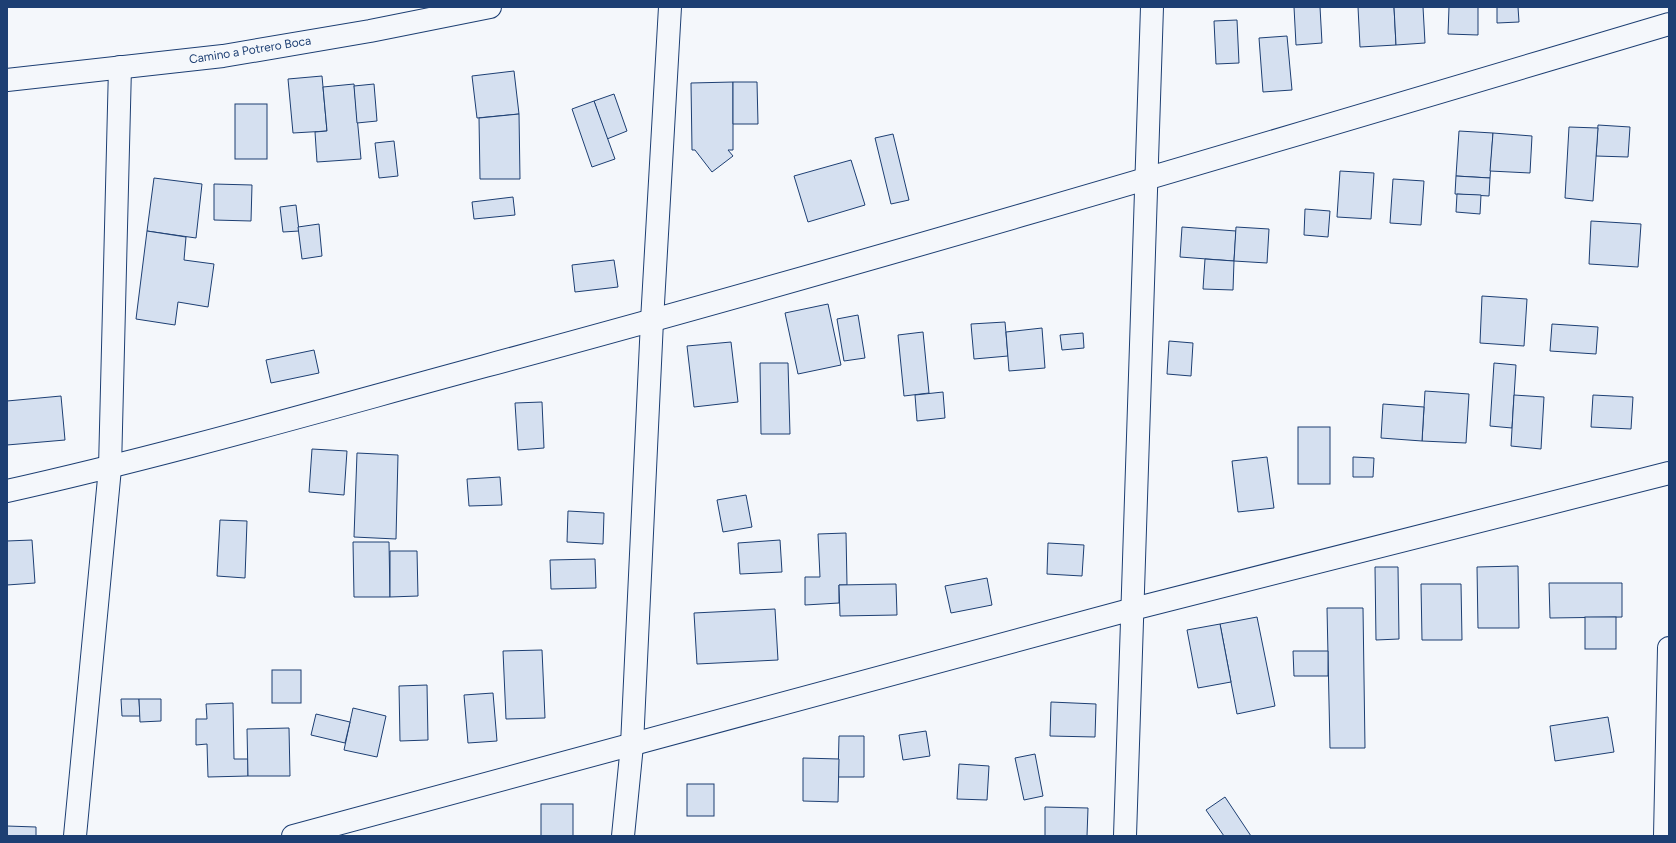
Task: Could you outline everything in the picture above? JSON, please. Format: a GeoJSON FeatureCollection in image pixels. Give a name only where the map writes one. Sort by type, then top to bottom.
{"type":"FeatureCollection","features":[{"type":"Feature","properties":{"kind":"street","name":"Camino a Potrero Boca"},"geometry":{"type":"LineString","coordinates":[[7,80],[223,56],[370,31],[490,7]]}},
{"type":"Feature","properties":{"kind":"street"},"geometry":{"type":"LineString","coordinates":[[623,836],[632,744],[652,321],[670,7]]}},
{"type":"Feature","properties":{"kind":"street"},"geometry":{"type":"LineString","coordinates":[[1125,836],[1152,7]]}},
{"type":"Feature","properties":{"kind":"street"},"geometry":{"type":"LineString","coordinates":[[7,491],[110,468],[652,321],[1146,179],[1669,24]]}},
{"type":"Feature","properties":{"kind":"street"},"geometry":{"type":"LineString","coordinates":[[75,836],[110,468],[120,67]]}},
{"type":"Feature","properties":{"kind":"street"},"geometry":{"type":"LineString","coordinates":[[294,836],[1133,609],[1669,473]]}},
{"type":"Feature","properties":{"kind":"street"},"geometry":{"type":"LineString","coordinates":[[1665,836],[1669,648]]}},
{"type":"Feature","properties":{"kind":"building"},"geometry":{"type":"Polygon","coordinates":[[[1294,7],[1320,7],[1322,43],[1296,45],[1294,7]]]}},
{"type":"Feature","properties":{"kind":"building"},"geometry":{"type":"Polygon","coordinates":[[[1358,7],[1394,7],[1396,45],[1360,47],[1358,7]]]}},
{"type":"Feature","properties":{"kind":"building"},"geometry":{"type":"Polygon","coordinates":[[[1394,7],[1423,7],[1425,43],[1396,45],[1394,7]]]}},
{"type":"Feature","properties":{"kind":"building"},"geometry":{"type":"Polygon","coordinates":[[[1449,7],[1478,7],[1478,35],[1448,34],[1449,7]]]}},
{"type":"Feature","properties":{"kind":"building"},"geometry":{"type":"Polygon","coordinates":[[[1497,7],[1518,7],[1519,22],[1497,23],[1497,7]]]}},
{"type":"Feature","properties":{"kind":"building"},"geometry":{"type":"Polygon","coordinates":[[[1237,20],[1239,63],[1216,64],[1214,21],[1237,20]]]}},
{"type":"Feature","properties":{"kind":"building"},"geometry":{"type":"Polygon","coordinates":[[[1287,36],[1292,90],[1263,92],[1259,38],[1287,36]]]}},
{"type":"Feature","properties":{"kind":"building"},"geometry":{"type":"Polygon","coordinates":[[[514,71],[519,114],[477,118],[472,76],[514,71]]]}},
{"type":"Feature","properties":{"kind":"building"},"geometry":{"type":"Polygon","coordinates":[[[322,76],[327,131],[293,133],[288,79],[322,76]]]}},
{"type":"Feature","properties":{"kind":"building"},"geometry":{"type":"Polygon","coordinates":[[[733,82],[733,150],[728,150],[733,156],[712,172],[695,150],[692,150],[691,83],[733,82]]]}},
{"type":"Feature","properties":{"kind":"building"},"geometry":{"type":"Polygon","coordinates":[[[733,82],[757,82],[758,124],[733,124],[733,82]]]}},
{"type":"Feature","properties":{"kind":"building"},"geometry":{"type":"Polygon","coordinates":[[[354,84],[361,159],[317,162],[315,132],[327,131],[323,87],[354,84]]]}},
{"type":"Feature","properties":{"kind":"building"},"geometry":{"type":"Polygon","coordinates":[[[374,84],[377,121],[357,123],[354,86],[374,84]]]}},
{"type":"Feature","properties":{"kind":"building"},"geometry":{"type":"Polygon","coordinates":[[[614,94],[627,131],[607,139],[594,101],[614,94]]]}},
{"type":"Feature","properties":{"kind":"building"},"geometry":{"type":"Polygon","coordinates":[[[594,101],[615,159],[592,167],[572,109],[594,101]]]}},
{"type":"Feature","properties":{"kind":"building"},"geometry":{"type":"Polygon","coordinates":[[[235,104],[267,104],[267,159],[235,159],[235,104]]]}},
{"type":"Feature","properties":{"kind":"building"},"geometry":{"type":"Polygon","coordinates":[[[519,114],[520,179],[480,179],[479,118],[519,114]]]}},
{"type":"Feature","properties":{"kind":"building"},"geometry":{"type":"Polygon","coordinates":[[[1598,125],[1630,127],[1628,157],[1596,156],[1598,125]]]}},
{"type":"Feature","properties":{"kind":"building"},"geometry":{"type":"Polygon","coordinates":[[[1569,127],[1598,128],[1593,201],[1565,198],[1569,127]]]}},
{"type":"Feature","properties":{"kind":"building"},"geometry":{"type":"Polygon","coordinates":[[[1459,131],[1493,133],[1490,178],[1456,176],[1459,131]]]}},
{"type":"Feature","properties":{"kind":"building"},"geometry":{"type":"Polygon","coordinates":[[[1493,133],[1532,136],[1530,173],[1490,171],[1493,133]]]}},
{"type":"Feature","properties":{"kind":"building"},"geometry":{"type":"Polygon","coordinates":[[[893,134],[909,200],[891,204],[875,138],[893,134]]]}},
{"type":"Feature","properties":{"kind":"building"},"geometry":{"type":"Polygon","coordinates":[[[394,141],[398,176],[379,178],[375,143],[394,141]]]}},
{"type":"Feature","properties":{"kind":"building"},"geometry":{"type":"Polygon","coordinates":[[[851,160],[865,205],[808,222],[794,176],[851,160]]]}},
{"type":"Feature","properties":{"kind":"building"},"geometry":{"type":"Polygon","coordinates":[[[1340,171],[1374,173],[1371,219],[1337,217],[1340,171]]]}},
{"type":"Feature","properties":{"kind":"building"},"geometry":{"type":"Polygon","coordinates":[[[1456,176],[1490,178],[1489,196],[1455,194],[1456,176]]]}},
{"type":"Feature","properties":{"kind":"building"},"geometry":{"type":"Polygon","coordinates":[[[154,178],[202,184],[196,238],[147,231],[154,178]]]}},
{"type":"Feature","properties":{"kind":"building"},"geometry":{"type":"Polygon","coordinates":[[[1393,179],[1424,181],[1421,225],[1390,223],[1393,179]]]}},
{"type":"Feature","properties":{"kind":"building"},"geometry":{"type":"Polygon","coordinates":[[[214,184],[252,185],[251,221],[214,220],[214,184]]]}},
{"type":"Feature","properties":{"kind":"building"},"geometry":{"type":"Polygon","coordinates":[[[1457,194],[1481,195],[1480,214],[1456,212],[1457,194]]]}},
{"type":"Feature","properties":{"kind":"building"},"geometry":{"type":"Polygon","coordinates":[[[513,197],[515,215],[474,219],[472,202],[513,197]]]}},
{"type":"Feature","properties":{"kind":"building"},"geometry":{"type":"Polygon","coordinates":[[[296,205],[299,231],[283,232],[280,207],[296,205]]]}},
{"type":"Feature","properties":{"kind":"building"},"geometry":{"type":"Polygon","coordinates":[[[1305,209],[1330,211],[1328,237],[1304,235],[1305,209]]]}},
{"type":"Feature","properties":{"kind":"building"},"geometry":{"type":"Polygon","coordinates":[[[1591,221],[1641,224],[1638,267],[1589,264],[1591,221]]]}},
{"type":"Feature","properties":{"kind":"building"},"geometry":{"type":"Polygon","coordinates":[[[319,224],[322,256],[302,259],[298,227],[319,224]]]}},
{"type":"Feature","properties":{"kind":"building"},"geometry":{"type":"Polygon","coordinates":[[[1182,227],[1236,231],[1234,261],[1180,257],[1182,227]]]}},
{"type":"Feature","properties":{"kind":"building"},"geometry":{"type":"Polygon","coordinates":[[[1236,227],[1269,229],[1267,263],[1234,261],[1236,227]]]}},
{"type":"Feature","properties":{"kind":"building"},"geometry":{"type":"Polygon","coordinates":[[[147,231],[186,237],[184,260],[214,264],[208,307],[178,302],[175,325],[136,319],[147,231]]]}},
{"type":"Feature","properties":{"kind":"building"},"geometry":{"type":"Polygon","coordinates":[[[1205,259],[1234,261],[1233,290],[1203,289],[1205,259]]]}},
{"type":"Feature","properties":{"kind":"building"},"geometry":{"type":"Polygon","coordinates":[[[614,260],[618,287],[575,292],[572,265],[614,260]]]}},
{"type":"Feature","properties":{"kind":"building"},"geometry":{"type":"Polygon","coordinates":[[[1482,296],[1527,299],[1524,346],[1480,343],[1482,296]]]}},
{"type":"Feature","properties":{"kind":"building"},"geometry":{"type":"Polygon","coordinates":[[[828,304],[841,365],[798,374],[785,313],[828,304]]]}},
{"type":"Feature","properties":{"kind":"building"},"geometry":{"type":"Polygon","coordinates":[[[858,315],[865,358],[844,361],[837,319],[858,315]]]}},
{"type":"Feature","properties":{"kind":"building"},"geometry":{"type":"Polygon","coordinates":[[[1005,322],[1008,356],[974,359],[971,324],[1005,322]]]}},
{"type":"Feature","properties":{"kind":"building"},"geometry":{"type":"Polygon","coordinates":[[[1552,324],[1598,327],[1596,354],[1550,351],[1552,324]]]}},
{"type":"Feature","properties":{"kind":"building"},"geometry":{"type":"Polygon","coordinates":[[[1042,328],[1045,368],[1009,371],[1006,332],[1042,328]]]}},
{"type":"Feature","properties":{"kind":"building"},"geometry":{"type":"Polygon","coordinates":[[[923,332],[929,393],[904,396],[898,335],[923,332]]]}},
{"type":"Feature","properties":{"kind":"building"},"geometry":{"type":"Polygon","coordinates":[[[1083,333],[1084,348],[1062,350],[1060,335],[1083,333]]]}},
{"type":"Feature","properties":{"kind":"building"},"geometry":{"type":"Polygon","coordinates":[[[1169,341],[1193,343],[1191,376],[1167,374],[1169,341]]]}},
{"type":"Feature","properties":{"kind":"building"},"geometry":{"type":"Polygon","coordinates":[[[731,342],[738,402],[694,407],[687,346],[731,342]]]}},
{"type":"Feature","properties":{"kind":"building"},"geometry":{"type":"Polygon","coordinates":[[[314,350],[319,373],[271,383],[266,360],[314,350]]]}},
{"type":"Feature","properties":{"kind":"building"},"geometry":{"type":"Polygon","coordinates":[[[760,363],[788,363],[790,434],[761,434],[760,363]]]}},
{"type":"Feature","properties":{"kind":"building"},"geometry":{"type":"Polygon","coordinates":[[[1494,363],[1516,365],[1512,428],[1490,426],[1494,363]]]}},
{"type":"Feature","properties":{"kind":"building"},"geometry":{"type":"Polygon","coordinates":[[[1425,391],[1469,394],[1466,443],[1422,441],[1425,391]]]}},
{"type":"Feature","properties":{"kind":"building"},"geometry":{"type":"Polygon","coordinates":[[[943,392],[945,418],[917,421],[915,395],[943,392]]]}},
{"type":"Feature","properties":{"kind":"building"},"geometry":{"type":"Polygon","coordinates":[[[1514,395],[1544,397],[1541,449],[1511,446],[1514,395]]]}},
{"type":"Feature","properties":{"kind":"building"},"geometry":{"type":"Polygon","coordinates":[[[1593,395],[1633,397],[1631,429],[1591,427],[1593,395]]]}},
{"type":"Feature","properties":{"kind":"building"},"geometry":{"type":"Polygon","coordinates":[[[61,396],[65,440],[7,445],[7,401],[61,396]]]}},
{"type":"Feature","properties":{"kind":"building"},"geometry":{"type":"Polygon","coordinates":[[[542,402],[544,448],[518,450],[515,403],[542,402]]]}},
{"type":"Feature","properties":{"kind":"building"},"geometry":{"type":"Polygon","coordinates":[[[1383,404],[1424,407],[1422,441],[1381,438],[1383,404]]]}},
{"type":"Feature","properties":{"kind":"building"},"geometry":{"type":"Polygon","coordinates":[[[1298,427],[1330,427],[1330,484],[1298,484],[1298,427]]]}},
{"type":"Feature","properties":{"kind":"building"},"geometry":{"type":"Polygon","coordinates":[[[312,449],[347,451],[344,495],[309,492],[312,449]]]}},
{"type":"Feature","properties":{"kind":"building"},"geometry":{"type":"Polygon","coordinates":[[[357,453],[398,455],[396,539],[354,537],[357,453]]]}},
{"type":"Feature","properties":{"kind":"building"},"geometry":{"type":"Polygon","coordinates":[[[1267,457],[1274,508],[1238,512],[1232,461],[1267,457]]]}},
{"type":"Feature","properties":{"kind":"building"},"geometry":{"type":"Polygon","coordinates":[[[1353,457],[1374,458],[1373,477],[1353,477],[1353,457]]]}},
{"type":"Feature","properties":{"kind":"building"},"geometry":{"type":"Polygon","coordinates":[[[500,477],[502,505],[469,506],[467,479],[500,477]]]}},
{"type":"Feature","properties":{"kind":"building"},"geometry":{"type":"Polygon","coordinates":[[[746,495],[752,527],[723,532],[717,500],[746,495]]]}},
{"type":"Feature","properties":{"kind":"building"},"geometry":{"type":"Polygon","coordinates":[[[568,511],[604,513],[603,544],[567,542],[568,511]]]}},
{"type":"Feature","properties":{"kind":"building"},"geometry":{"type":"Polygon","coordinates":[[[220,520],[247,521],[245,578],[217,576],[220,520]]]}},
{"type":"Feature","properties":{"kind":"building"},"geometry":{"type":"Polygon","coordinates":[[[846,533],[847,585],[839,585],[839,603],[805,605],[805,577],[820,577],[818,534],[846,533]]]}},
{"type":"Feature","properties":{"kind":"building"},"geometry":{"type":"Polygon","coordinates":[[[32,540],[35,583],[7,585],[7,541],[32,540]]]}},
{"type":"Feature","properties":{"kind":"building"},"geometry":{"type":"Polygon","coordinates":[[[780,540],[782,572],[740,574],[738,543],[780,540]]]}},
{"type":"Feature","properties":{"kind":"building"},"geometry":{"type":"Polygon","coordinates":[[[353,542],[389,542],[390,597],[354,597],[353,542]]]}},
{"type":"Feature","properties":{"kind":"building"},"geometry":{"type":"Polygon","coordinates":[[[1048,543],[1084,545],[1082,576],[1047,574],[1048,543]]]}},
{"type":"Feature","properties":{"kind":"building"},"geometry":{"type":"Polygon","coordinates":[[[390,551],[417,551],[418,596],[390,597],[390,551]]]}},
{"type":"Feature","properties":{"kind":"building"},"geometry":{"type":"Polygon","coordinates":[[[595,559],[596,588],[551,589],[550,560],[595,559]]]}},
{"type":"Feature","properties":{"kind":"building"},"geometry":{"type":"Polygon","coordinates":[[[1518,566],[1519,628],[1478,628],[1477,567],[1518,566]]]}},
{"type":"Feature","properties":{"kind":"building"},"geometry":{"type":"Polygon","coordinates":[[[1375,567],[1398,567],[1399,639],[1376,640],[1375,567]]]}},
{"type":"Feature","properties":{"kind":"building"},"geometry":{"type":"Polygon","coordinates":[[[987,578],[992,605],[951,613],[945,586],[987,578]]]}},
{"type":"Feature","properties":{"kind":"building"},"geometry":{"type":"Polygon","coordinates":[[[1549,583],[1622,583],[1622,617],[1550,618],[1549,583]]]}},
{"type":"Feature","properties":{"kind":"building"},"geometry":{"type":"Polygon","coordinates":[[[896,584],[897,615],[840,616],[839,585],[896,584]]]}},
{"type":"Feature","properties":{"kind":"building"},"geometry":{"type":"Polygon","coordinates":[[[1421,584],[1461,584],[1462,640],[1422,640],[1421,584]]]}},
{"type":"Feature","properties":{"kind":"building"},"geometry":{"type":"Polygon","coordinates":[[[1327,608],[1363,608],[1365,748],[1330,748],[1327,608]]]}},
{"type":"Feature","properties":{"kind":"building"},"geometry":{"type":"Polygon","coordinates":[[[775,609],[778,660],[697,664],[694,613],[775,609]]]}},
{"type":"Feature","properties":{"kind":"building"},"geometry":{"type":"Polygon","coordinates":[[[1257,617],[1275,706],[1237,714],[1220,624],[1257,617]]]}},
{"type":"Feature","properties":{"kind":"building"},"geometry":{"type":"Polygon","coordinates":[[[1585,617],[1616,617],[1616,649],[1585,649],[1585,617]]]}},
{"type":"Feature","properties":{"kind":"building"},"geometry":{"type":"Polygon","coordinates":[[[1220,624],[1231,682],[1198,688],[1187,630],[1220,624]]]}},
{"type":"Feature","properties":{"kind":"building"},"geometry":{"type":"Polygon","coordinates":[[[542,650],[545,718],[506,719],[503,651],[542,650]]]}},
{"type":"Feature","properties":{"kind":"building"},"geometry":{"type":"Polygon","coordinates":[[[1293,651],[1328,651],[1328,676],[1294,676],[1293,651]]]}},
{"type":"Feature","properties":{"kind":"building"},"geometry":{"type":"Polygon","coordinates":[[[272,670],[301,670],[301,703],[272,703],[272,670]]]}},
{"type":"Feature","properties":{"kind":"building"},"geometry":{"type":"Polygon","coordinates":[[[427,685],[428,740],[400,741],[399,686],[427,685]]]}},
{"type":"Feature","properties":{"kind":"building"},"geometry":{"type":"Polygon","coordinates":[[[493,693],[497,741],[468,743],[464,695],[493,693]]]}},
{"type":"Feature","properties":{"kind":"building"},"geometry":{"type":"Polygon","coordinates":[[[121,699],[139,699],[140,716],[122,716],[121,699]]]}},
{"type":"Feature","properties":{"kind":"building"},"geometry":{"type":"Polygon","coordinates":[[[139,699],[161,699],[161,721],[140,722],[139,699]]]}},
{"type":"Feature","properties":{"kind":"building"},"geometry":{"type":"Polygon","coordinates":[[[1051,702],[1096,704],[1095,737],[1050,736],[1051,702]]]}},
{"type":"Feature","properties":{"kind":"building"},"geometry":{"type":"Polygon","coordinates":[[[233,703],[234,759],[248,759],[248,776],[208,777],[207,744],[196,745],[196,719],[207,719],[206,704],[233,703]]]}},
{"type":"Feature","properties":{"kind":"building"},"geometry":{"type":"Polygon","coordinates":[[[353,708],[386,716],[377,757],[344,750],[353,708]]]}},
{"type":"Feature","properties":{"kind":"building"},"geometry":{"type":"Polygon","coordinates":[[[316,714],[350,722],[345,743],[311,735],[316,714]]]}},
{"type":"Feature","properties":{"kind":"building"},"geometry":{"type":"Polygon","coordinates":[[[1608,717],[1614,752],[1555,761],[1550,726],[1608,717]]]}},
{"type":"Feature","properties":{"kind":"building"},"geometry":{"type":"Polygon","coordinates":[[[289,728],[290,776],[248,776],[247,729],[289,728]]]}},
{"type":"Feature","properties":{"kind":"building"},"geometry":{"type":"Polygon","coordinates":[[[926,731],[930,756],[903,760],[899,735],[926,731]]]}},
{"type":"Feature","properties":{"kind":"building"},"geometry":{"type":"Polygon","coordinates":[[[839,736],[864,736],[864,777],[838,777],[839,736]]]}},
{"type":"Feature","properties":{"kind":"building"},"geometry":{"type":"Polygon","coordinates":[[[1035,754],[1043,796],[1024,800],[1015,758],[1035,754]]]}},
{"type":"Feature","properties":{"kind":"building"},"geometry":{"type":"Polygon","coordinates":[[[803,758],[839,759],[838,802],[803,801],[803,758]]]}},
{"type":"Feature","properties":{"kind":"building"},"geometry":{"type":"Polygon","coordinates":[[[959,764],[989,766],[987,800],[957,799],[959,764]]]}},
{"type":"Feature","properties":{"kind":"building"},"geometry":{"type":"Polygon","coordinates":[[[687,784],[714,784],[714,816],[687,816],[687,784]]]}},
{"type":"Feature","properties":{"kind":"building"},"geometry":{"type":"Polygon","coordinates":[[[1225,797],[1251,836],[1224,836],[1206,810],[1225,797]]]}},
{"type":"Feature","properties":{"kind":"building"},"geometry":{"type":"Polygon","coordinates":[[[541,804],[573,804],[573,836],[541,836],[541,804]]]}},
{"type":"Feature","properties":{"kind":"building"},"geometry":{"type":"Polygon","coordinates":[[[1045,807],[1088,808],[1087,836],[1045,836],[1045,807]]]}},
{"type":"Feature","properties":{"kind":"building"},"geometry":{"type":"Polygon","coordinates":[[[7,826],[36,827],[36,836],[7,836],[7,826]]]}}]}
